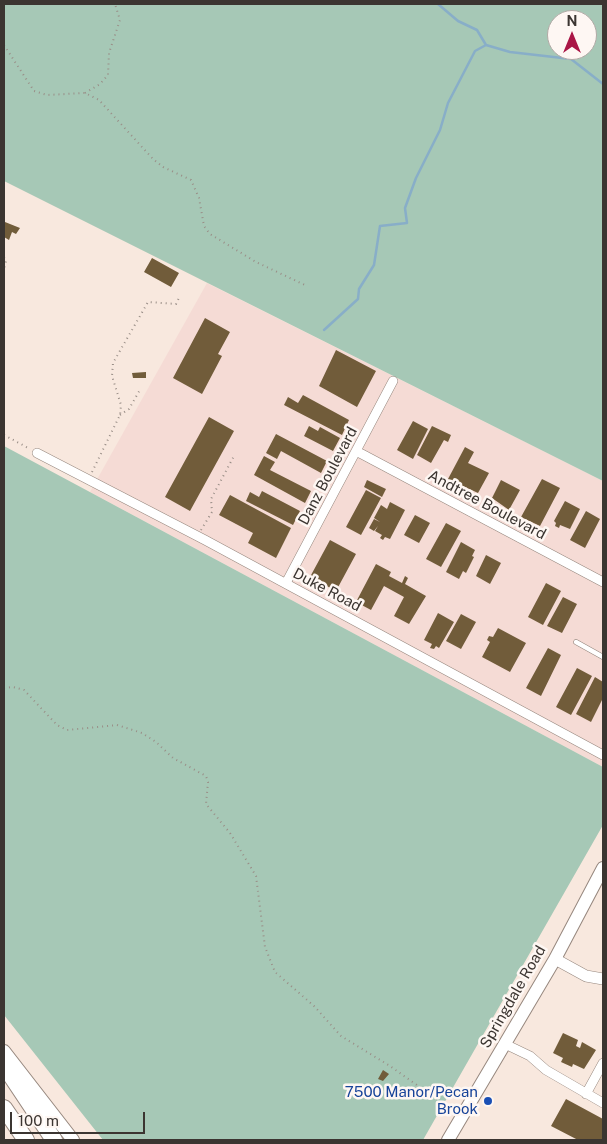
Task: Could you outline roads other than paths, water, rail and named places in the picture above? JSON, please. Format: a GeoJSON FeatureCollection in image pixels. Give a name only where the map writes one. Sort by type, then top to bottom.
{"type":"FeatureCollection","features":[{"type":"Feature","properties":{"kind":"highway"},"geometry":{"type":"LineString","coordinates":[[4,1065],[54,1140]]}},
{"type":"Feature","properties":{"kind":"highway"},"geometry":{"type":"LineString","coordinates":[[4,1108],[26,1140]]}},
{"type":"Feature","properties":{"kind":"main road","name":"Springdale Road"},"geometry":{"type":"LineString","coordinates":[[448,1140],[555,959],[603,868]]}},
{"type":"Feature","properties":{"kind":"main road"},"geometry":{"type":"LineString","coordinates":[[4,1051],[73,1140]]}},
{"type":"Feature","properties":{"kind":"street","name":"Danz Boulevard"},"geometry":{"type":"LineString","coordinates":[[286,584],[358,452],[393,381]]}},
{"type":"Feature","properties":{"kind":"street","name":"Andtree Boulevard"},"geometry":{"type":"LineString","coordinates":[[358,452],[603,582]]}},
{"type":"Feature","properties":{"kind":"street","name":"Duke Road"},"geometry":{"type":"LineString","coordinates":[[37,453],[89,482],[198,536],[603,755]]}},
{"type":"Feature","properties":{"kind":"street"},"geometry":{"type":"LineString","coordinates":[[555,959],[586,976],[603,979]]}},
{"type":"Feature","properties":{"kind":"street"},"geometry":{"type":"LineString","coordinates":[[505,1044],[530,1056],[546,1070],[603,1103]]}},
{"type":"Feature","properties":{"kind":"street"},"geometry":{"type":"LineString","coordinates":[[586,1094],[603,1063]]}},
{"type":"Feature","properties":{"kind":"lane"},"geometry":{"type":"LineString","coordinates":[[576,642],[603,656]]}},
{"type":"Feature","properties":{"kind":"waterway"},"geometry":{"type":"LineString","coordinates":[[438,4],[458,21],[477,30],[486,45]]}},
{"type":"Feature","properties":{"kind":"waterway"},"geometry":{"type":"LineString","coordinates":[[324,330],[358,299],[359,289],[374,265],[380,226],[407,223],[405,208],[416,178],[440,130],[448,103],[475,51],[486,45],[510,52],[571,59],[603,84]]}},
{"type":"Feature","properties":{"kind":"place","name":"7500 Manor/Pecan Brook"},"geometry":{"type":"Point","coordinates":[488,1101]}}]}
